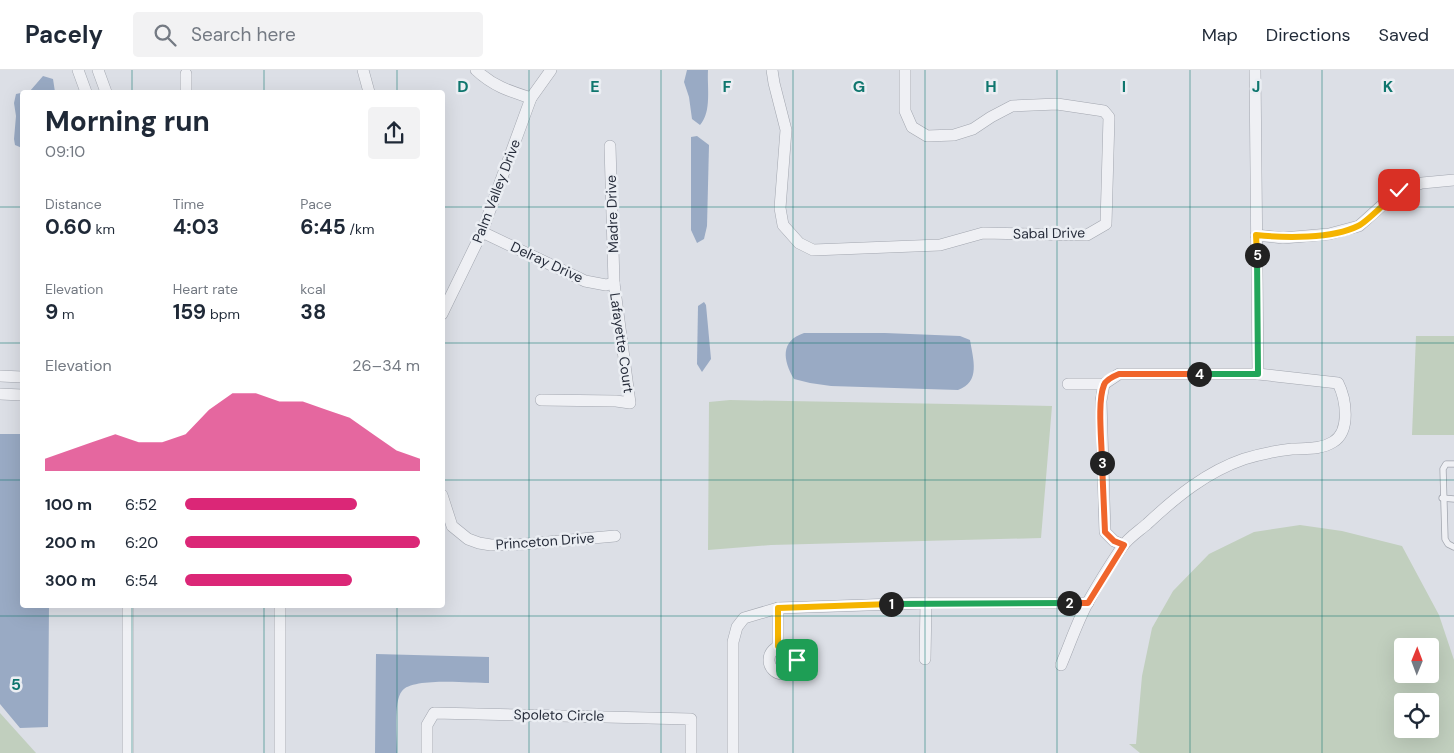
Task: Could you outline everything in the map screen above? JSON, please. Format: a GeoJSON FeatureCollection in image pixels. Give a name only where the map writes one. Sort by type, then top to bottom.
{"type":"FeatureCollection","features":[{"type":"Feature","properties":{"kind":"street"},"geometry":{"type":"LineString","coordinates":[[78,70],[85,90]]}},
{"type":"Feature","properties":{"kind":"street"},"geometry":{"type":"LineString","coordinates":[[98,70],[105,90]]}},
{"type":"Feature","properties":{"kind":"street"},"geometry":{"type":"LineString","coordinates":[[363,70],[368,90]]}},
{"type":"Feature","properties":{"kind":"street"},"geometry":{"type":"LineString","coordinates":[[476,70],[488,81],[506,90],[531,98]]}},
{"type":"Feature","properties":{"kind":"street","name":"Palm Valley Drive"},"geometry":{"type":"LineString","coordinates":[[445,308],[482,232],[531,98],[551,70]]}},
{"type":"Feature","properties":{"kind":"street","name":"Sabal Drive"},"geometry":{"type":"LineString","coordinates":[[772,70],[786,130],[780,208],[783,225],[799,243],[813,250],[940,245],[983,233],[1087,235],[1106,224],[1110,117],[1104,111],[1057,104],[1012,106],[973,129],[954,135],[927,136],[912,127],[905,111],[905,70]]}},
{"type":"Feature","properties":{"kind":"street"},"geometry":{"type":"LineString","coordinates":[[1255,70],[1258,374]]}},
{"type":"Feature","properties":{"kind":"street"},"geometry":{"type":"LineString","coordinates":[[186,74],[186,90]]}},
{"type":"Feature","properties":{"kind":"street","name":"Madre Drive"},"geometry":{"type":"LineString","coordinates":[[610,146],[614,283]]}},
{"type":"Feature","properties":{"kind":"street"},"geometry":{"type":"LineString","coordinates":[[1256,235],[1283,238],[1329,234],[1358,226],[1399,190],[1422,183],[1454,180]]}},
{"type":"Feature","properties":{"kind":"street","name":"Delray Drive"},"geometry":{"type":"LineString","coordinates":[[482,232],[585,281],[606,285],[614,283]]}},
{"type":"Feature","properties":{"kind":"street","name":"Lafayette Court"},"geometry":{"type":"LineString","coordinates":[[541,400],[616,401],[630,403],[614,283]]}},
{"type":"Feature","properties":{"kind":"street"},"geometry":{"type":"LineString","coordinates":[[1061,665],[1088,603],[1124,545],[1179,495],[1207,477],[1236,462],[1262,453],[1317,449],[1334,442],[1342,432],[1346,407],[1344,395],[1338,383],[1258,374],[1119,374],[1104,384],[1068,384]]}},
{"type":"Feature","properties":{"kind":"street"},"geometry":{"type":"LineString","coordinates":[[0,376],[20,377]]}},
{"type":"Feature","properties":{"kind":"street"},"geometry":{"type":"LineString","coordinates":[[1104,384],[1101,401],[1105,532],[1114,541],[1124,545]]}},
{"type":"Feature","properties":{"kind":"street"},"geometry":{"type":"LineString","coordinates":[[0,394],[20,394]]}},
{"type":"Feature","properties":{"kind":"street","name":"Princeton Drive"},"geometry":{"type":"LineString","coordinates":[[445,504],[452,526],[468,539],[479,543],[491,545],[526,544],[615,536]]}},
{"type":"Feature","properties":{"kind":"street"},"geometry":{"type":"LineString","coordinates":[[733,753],[734,642],[737,627],[744,618],[778,608],[926,603],[1088,603]]}},
{"type":"Feature","properties":{"kind":"street"},"geometry":{"type":"LineString","coordinates":[[924,659],[926,603]]}},
{"type":"Feature","properties":{"kind":"street"},"geometry":{"type":"LineString","coordinates":[[128,608],[128,753]]}},
{"type":"Feature","properties":{"kind":"street"},"geometry":{"type":"LineString","coordinates":[[280,608],[280,753]]}},
{"type":"Feature","properties":{"kind":"street"},"geometry":{"type":"LineString","coordinates":[[778,608],[778,646]]}},
{"type":"Feature","properties":{"kind":"street","name":"Spoleto Circle"},"geometry":{"type":"LineString","coordinates":[[427,753],[427,725],[434,713],[691,719],[690,753]]}},
{"type":"Feature","properties":{"kind":"lane"},"geometry":{"type":"LineString","coordinates":[[1454,464],[1446,464],[1443,469],[1442,498],[1445,539],[1448,544],[1454,547]]}},
{"type":"Feature","properties":{"kind":"lane"},"geometry":{"type":"LineString","coordinates":[[1442,498],[1454,499]]}},
{"type":"Feature","properties":{"kind":"green space"},"geometry":{"type":"Polygon","coordinates":[[[1416,336],[1454,336],[1454,435],[1412,435],[1416,336]]]}},
{"type":"Feature","properties":{"kind":"green space"},"geometry":{"type":"Polygon","coordinates":[[[730,400],[1052,406],[1041,538],[771,545],[708,550],[709,402],[730,400]]]}},
{"type":"Feature","properties":{"kind":"green space"},"geometry":{"type":"Polygon","coordinates":[[[1300,525],[1342,531],[1402,546],[1439,615],[1454,660],[1454,753],[1140,753],[1129,744],[1136,744],[1142,676],[1152,628],[1173,591],[1209,554],[1254,532],[1300,525]]]}},
{"type":"Feature","properties":{"kind":"green space"},"geometry":{"type":"Polygon","coordinates":[[[0,713],[36,753],[0,753],[0,713]]]}},
{"type":"Feature","properties":{"kind":"water"},"geometry":{"type":"Polygon","coordinates":[[[687,70],[708,70],[708,106],[704,120],[700,125],[692,119],[689,97],[684,82],[687,70]]]}},
{"type":"Feature","properties":{"kind":"water"},"geometry":{"type":"Polygon","coordinates":[[[43,76],[53,79],[55,90],[31,90],[43,76]]]}},
{"type":"Feature","properties":{"kind":"water"},"geometry":{"type":"Polygon","coordinates":[[[20,93],[20,147],[15,145],[14,139],[16,116],[14,103],[16,94],[20,93]]]}},
{"type":"Feature","properties":{"kind":"water"},"geometry":{"type":"Polygon","coordinates":[[[697,136],[709,145],[707,226],[704,239],[697,243],[691,230],[691,137],[697,136]]]}},
{"type":"Feature","properties":{"kind":"water"},"geometry":{"type":"Polygon","coordinates":[[[704,302],[706,305],[711,359],[702,372],[697,364],[698,306],[704,302]]]}},
{"type":"Feature","properties":{"kind":"water"},"geometry":{"type":"Polygon","coordinates":[[[804,333],[885,333],[960,336],[970,340],[974,362],[973,376],[965,386],[958,390],[831,386],[794,379],[786,358],[787,346],[796,336],[804,333]]]}},
{"type":"Feature","properties":{"kind":"water"},"geometry":{"type":"Polygon","coordinates":[[[0,434],[20,434],[20,608],[49,608],[48,727],[20,728],[0,704],[0,434]]]}},
{"type":"Feature","properties":{"kind":"water"},"geometry":{"type":"Polygon","coordinates":[[[376,654],[489,657],[489,683],[429,682],[408,687],[402,691],[397,703],[397,753],[375,753],[376,654]]]}},
{"type":"Feature","properties":{"kind":"route"},"geometry":{"type":"LineString","coordinates":[[797,660],[791,648],[778,646],[778,608],[926,603],[1088,603],[1124,545],[1114,541],[1105,532],[1101,401],[1104,384],[1119,374],[1258,374],[1256,235],[1283,238],[1329,234],[1358,226],[1399,190]]}}]}
